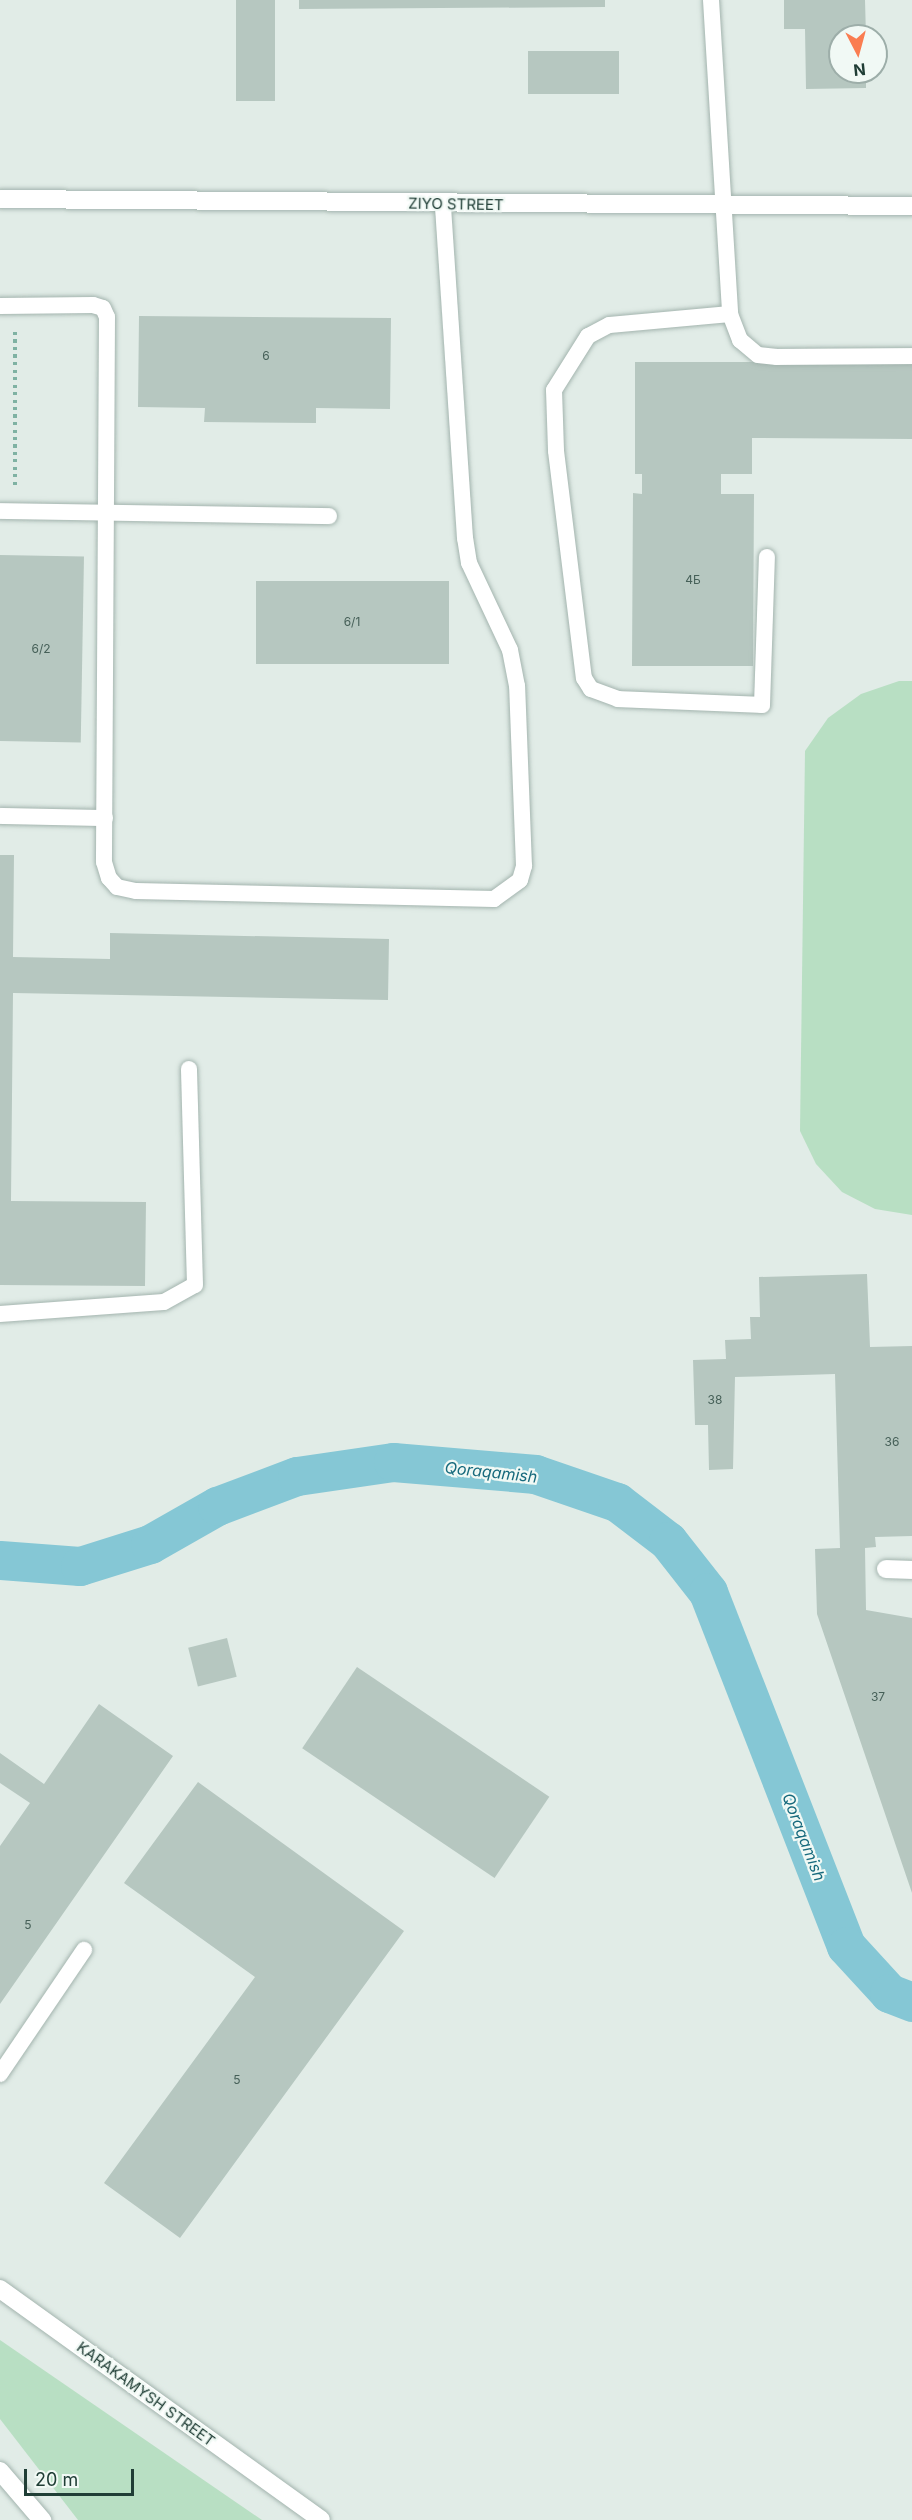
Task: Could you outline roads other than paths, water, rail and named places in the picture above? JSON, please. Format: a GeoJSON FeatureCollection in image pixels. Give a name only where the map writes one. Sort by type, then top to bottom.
{"type":"FeatureCollection","features":[{"type":"Feature","properties":{"kind":"street","name":"ZIYO STREET"},"geometry":{"type":"LineString","coordinates":[[0,199],[726,207],[912,206]]}},
{"type":"Feature","properties":{"kind":"street"},"geometry":{"type":"LineString","coordinates":[[886,1569],[912,1570]]}},
{"type":"Feature","properties":{"kind":"street","name":"KARAKAMYSH STREET"},"geometry":{"type":"LineString","coordinates":[[0,2289],[321,2520]]}},
{"type":"Feature","properties":{"kind":"street"},"geometry":{"type":"LineString","coordinates":[[0,2471],[42,2520]]}},
{"type":"Feature","properties":{"kind":"lane"},"geometry":{"type":"LineString","coordinates":[[711,0],[726,207],[730,314],[740,340],[758,355],[912,356]]}},
{"type":"Feature","properties":{"kind":"lane"},"geometry":{"type":"LineString","coordinates":[[8,306],[93,305],[103,308],[107,317],[105,818],[109,878],[117,887],[136,891],[478,902],[494,899],[520,880],[524,866],[517,686],[510,650],[469,563],[465,538],[443,204]]}},
{"type":"Feature","properties":{"kind":"lane"},"geometry":{"type":"LineString","coordinates":[[730,314],[609,325],[588,336],[554,390],[559,474],[584,678],[591,689],[618,699],[762,705],[767,557]]}},
{"type":"Feature","properties":{"kind":"lane"},"geometry":{"type":"LineString","coordinates":[[8,511],[329,516]]}},
{"type":"Feature","properties":{"kind":"lane"},"geometry":{"type":"LineString","coordinates":[[0,816],[105,818]]}},
{"type":"Feature","properties":{"kind":"lane"},"geometry":{"type":"LineString","coordinates":[[0,1314],[164,1302],[195,1285],[189,1069]]}},
{"type":"Feature","properties":{"kind":"lane"},"geometry":{"type":"LineString","coordinates":[[0,2074],[84,1950]]}},
{"type":"Feature","properties":{"kind":"waterway","name":"Qoraqamish"},"geometry":{"type":"LineString","coordinates":[[0,1560],[80,1566],[150,1544],[217,1506],[297,1476],[393,1462],[535,1474],[617,1502],[668,1541],[708,1592],[846,1946],[889,1993],[912,2002]]}}]}
